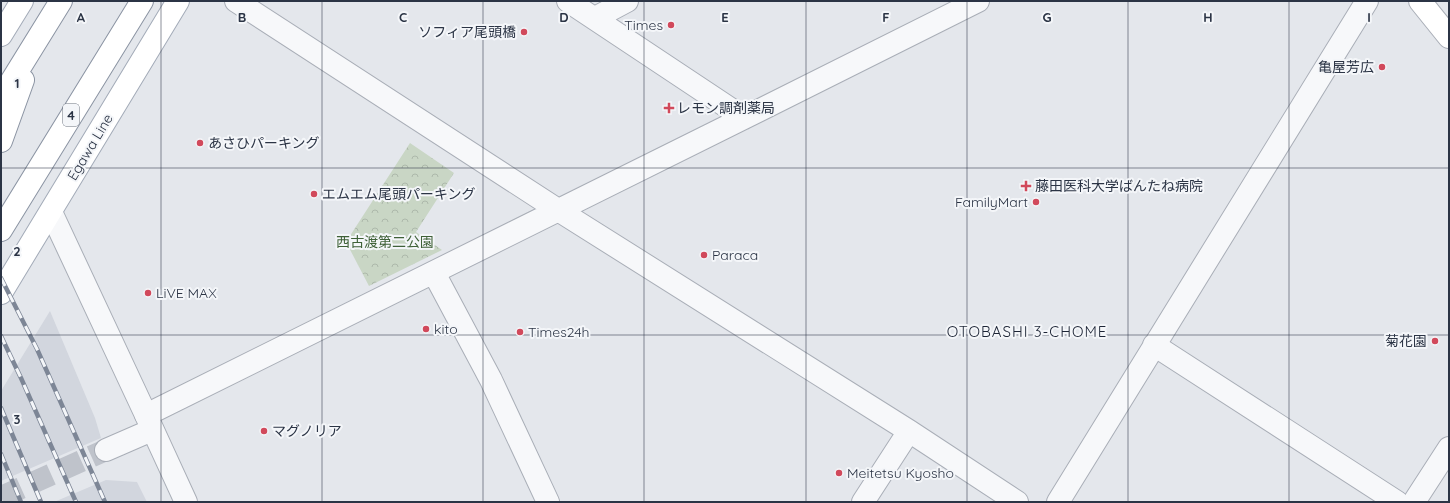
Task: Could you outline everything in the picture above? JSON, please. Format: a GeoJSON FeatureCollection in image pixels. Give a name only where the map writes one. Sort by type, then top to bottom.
{"type":"FeatureCollection","features":[{"type":"Feature","properties":{"kind":"main road"},"geometry":{"type":"LineString","coordinates":[[1,35],[22,1]]}},
{"type":"Feature","properties":{"kind":"main road"},"geometry":{"type":"LineString","coordinates":[[1,98],[61,1]]}},
{"type":"Feature","properties":{"kind":"main road","name":"4"},"geometry":{"type":"LineString","coordinates":[[1,230],[142,1]]}},
{"type":"Feature","properties":{"kind":"main road","name":"Egawa Line"},"geometry":{"type":"LineString","coordinates":[[1,293],[178,1]]}},
{"type":"Feature","properties":{"kind":"main road"},"geometry":{"type":"LineString","coordinates":[[1420,1],[1449,37]]}},
{"type":"Feature","properties":{"kind":"main road"},"geometry":{"type":"LineString","coordinates":[[1,141],[36,41]]}},
{"type":"Feature","properties":{"kind":"street"},"geometry":{"type":"LineString","coordinates":[[236,1],[558,210],[909,431],[1017,502]]}},
{"type":"Feature","properties":{"kind":"street"},"geometry":{"type":"LineString","coordinates":[[568,1],[744,118]]}},
{"type":"Feature","properties":{"kind":"street"},"geometry":{"type":"LineString","coordinates":[[595,18],[627,1]]}},
{"type":"Feature","properties":{"kind":"street"},"geometry":{"type":"LineString","coordinates":[[106,450],[149,422],[434,273],[978,1]]}},
{"type":"Feature","properties":{"kind":"street"},"geometry":{"type":"LineString","coordinates":[[1058,502],[1367,1]]}},
{"type":"Feature","properties":{"kind":"street"},"geometry":{"type":"LineString","coordinates":[[51,212],[186,502]]}},
{"type":"Feature","properties":{"kind":"street"},"geometry":{"type":"LineString","coordinates":[[434,273],[491,380],[548,502]]}},
{"type":"Feature","properties":{"kind":"street"},"geometry":{"type":"LineString","coordinates":[[1154,345],[1397,502]]}},
{"type":"Feature","properties":{"kind":"street"},"geometry":{"type":"LineString","coordinates":[[863,502],[909,431]]}},
{"type":"Feature","properties":{"kind":"street"},"geometry":{"type":"LineString","coordinates":[[1414,502],[1449,448]]}},
{"type":"Feature","properties":{"kind":"shaded area"},"geometry":{"type":"Polygon","coordinates":[[[50,311],[95,418],[101,438],[1,481],[1,391],[50,311]]]}},
{"type":"Feature","properties":{"kind":"shaded area"},"geometry":{"type":"Polygon","coordinates":[[[106,480],[137,482],[147,502],[54,502],[106,480]]]}},
{"type":"Feature","properties":{"kind":"green space","name":"西古渡第二公園"},"geometry":{"type":"Polygon","coordinates":[[[410,143],[454,173],[416,232],[442,250],[369,286],[346,242],[410,143]]]}},
{"type":"Feature","properties":{"kind":"tunnel"},"geometry":{"type":"LineString","coordinates":[[1,497],[106,450]]}},
{"type":"Feature","properties":{"kind":"railway"},"geometry":{"type":"LineString","coordinates":[[1,278],[37,349],[105,502]]}},
{"type":"Feature","properties":{"kind":"railway"},"geometry":{"type":"LineString","coordinates":[[1,336],[76,502]]}},
{"type":"Feature","properties":{"kind":"railway"},"geometry":{"type":"LineString","coordinates":[[1,408],[41,502]]}},
{"type":"Feature","properties":{"kind":"railway"},"geometry":{"type":"LineString","coordinates":[[1,454],[21,502]]}},
{"type":"Feature","properties":{"kind":"place","name":"Times"},"geometry":{"type":"Point","coordinates":[671,25]}},
{"type":"Feature","properties":{"kind":"place","name":"ソフィア尾頭橋"},"geometry":{"type":"Point","coordinates":[524,32]}},
{"type":"Feature","properties":{"kind":"place","name":"亀屋芳広"},"geometry":{"type":"Point","coordinates":[1382,67]}},
{"type":"Feature","properties":{"kind":"place","name":"レモン調剤薬局"},"geometry":{"type":"Point","coordinates":[669,108]}},
{"type":"Feature","properties":{"kind":"place","name":"あさひパーキング"},"geometry":{"type":"Point","coordinates":[200,143]}},
{"type":"Feature","properties":{"kind":"place","name":"藤田医科大学ばんたね病院"},"geometry":{"type":"Point","coordinates":[1026,186]}},
{"type":"Feature","properties":{"kind":"place","name":"エムエム尾頭パーキング"},"geometry":{"type":"Point","coordinates":[314,194]}},
{"type":"Feature","properties":{"kind":"place","name":"FamilyMart"},"geometry":{"type":"Point","coordinates":[1036,202]}},
{"type":"Feature","properties":{"kind":"place","name":"Paraca"},"geometry":{"type":"Point","coordinates":[704,255]}},
{"type":"Feature","properties":{"kind":"place","name":"LiVE MAX"},"geometry":{"type":"Point","coordinates":[148,293]}},
{"type":"Feature","properties":{"kind":"place","name":"kito"},"geometry":{"type":"Point","coordinates":[426,329]}},
{"type":"Feature","properties":{"kind":"place","name":"Times24h"},"geometry":{"type":"Point","coordinates":[520,332]}},
{"type":"Feature","properties":{"kind":"place","name":"菊花園"},"geometry":{"type":"Point","coordinates":[1435,341]}},
{"type":"Feature","properties":{"kind":"place","name":"マグノリア"},"geometry":{"type":"Point","coordinates":[264,431]}},
{"type":"Feature","properties":{"kind":"place","name":"Meitetsu Kyosho"},"geometry":{"type":"Point","coordinates":[839,473]}},
{"type":"Feature","properties":{"kind":"district","name":"OTOBASHI 3-CHOME"},"geometry":{"type":"Point","coordinates":[1027,332]}}]}
